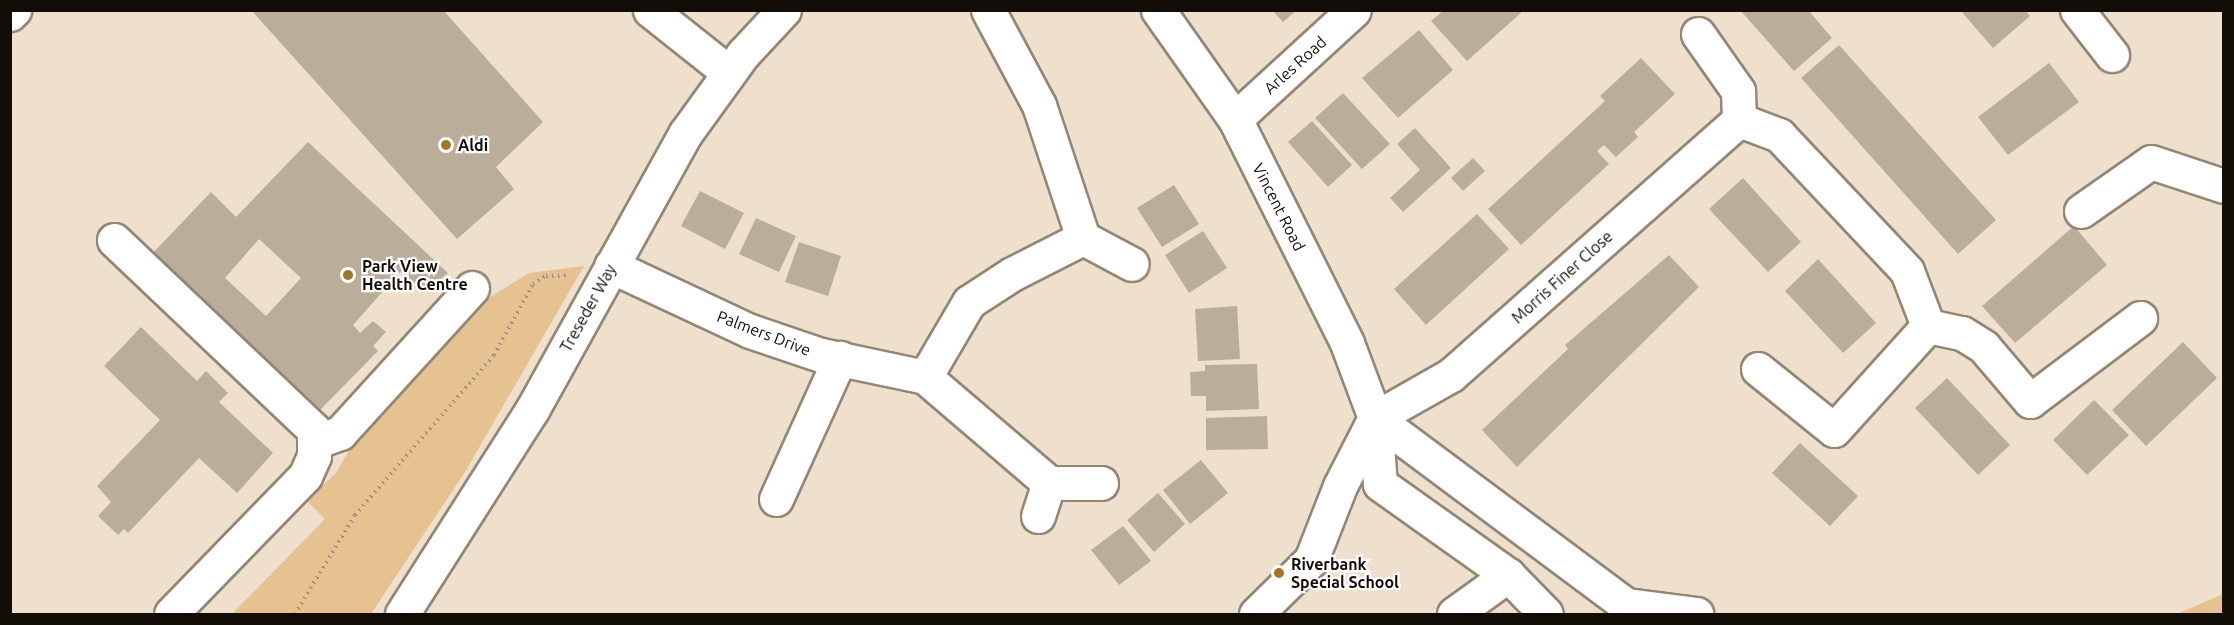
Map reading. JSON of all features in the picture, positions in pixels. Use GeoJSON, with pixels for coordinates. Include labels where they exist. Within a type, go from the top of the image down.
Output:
{"type":"FeatureCollection","features":[{"type":"Feature","properties":{"kind":"street"},"geometry":{"type":"LineString","coordinates":[[650,10],[728,72]]}},
{"type":"Feature","properties":{"kind":"street","name":"Treseder Way"},"geometry":{"type":"LineString","coordinates":[[402,615],[532,410],[659,177],[728,72],[784,10]]}},
{"type":"Feature","properties":{"kind":"street"},"geometry":{"type":"LineString","coordinates":[[988,10],[1039,105],[1083,238],[1132,264]]}},
{"type":"Feature","properties":{"kind":"street","name":"Vincent Road"},"geometry":{"type":"LineString","coordinates":[[1158,10],[1235,119],[1347,343],[1375,418],[1380,484],[1508,575]]}},
{"type":"Feature","properties":{"kind":"street","name":"Arles Road"},"geometry":{"type":"LineString","coordinates":[[1235,119],[1354,10]]}},
{"type":"Feature","properties":{"kind":"street"},"geometry":{"type":"LineString","coordinates":[[2077,10],[2112,55]]}},
{"type":"Feature","properties":{"kind":"street"},"geometry":{"type":"LineString","coordinates":[[1698,34],[1738,91],[1739,120],[1779,135],[1907,271],[1928,326]]}},
{"type":"Feature","properties":{"kind":"street","name":"Morris Finer Close"},"geometry":{"type":"LineString","coordinates":[[1375,418],[1451,375],[1739,120]]}},
{"type":"Feature","properties":{"kind":"street"},"geometry":{"type":"LineString","coordinates":[[2081,211],[2151,162],[2223,186]]}},
{"type":"Feature","properties":{"kind":"street"},"geometry":{"type":"LineString","coordinates":[[925,377],[969,302],[1012,273],[1083,238]]}},
{"type":"Feature","properties":{"kind":"street"},"geometry":{"type":"LineString","coordinates":[[114,240],[314,430],[315,442],[305,476],[171,615]]}},
{"type":"Feature","properties":{"kind":"street","name":"Palmers Drive"},"geometry":{"type":"LineString","coordinates":[[607,274],[750,331],[840,358],[925,377],[1049,483]]}},
{"type":"Feature","properties":{"kind":"street"},"geometry":{"type":"LineString","coordinates":[[315,442],[340,434],[472,288]]}},
{"type":"Feature","properties":{"kind":"street"},"geometry":{"type":"LineString","coordinates":[[1928,326],[1962,333],[1984,347],[2030,400],[2140,318]]}},
{"type":"Feature","properties":{"kind":"street"},"geometry":{"type":"LineString","coordinates":[[1758,369],[1834,430],[1928,326]]}},
{"type":"Feature","properties":{"kind":"street"},"geometry":{"type":"LineString","coordinates":[[776,499],[840,358]]}},
{"type":"Feature","properties":{"kind":"street"},"geometry":{"type":"LineString","coordinates":[[1256,615],[1311,560],[1340,486],[1375,418],[1626,605],[1696,615]]}},
{"type":"Feature","properties":{"kind":"street"},"geometry":{"type":"LineString","coordinates":[[1038,516],[1049,483],[1101,483]]}},
{"type":"Feature","properties":{"kind":"street"},"geometry":{"type":"LineString","coordinates":[[1454,615],[1508,575],[1546,615]]}},
{"type":"Feature","properties":{"kind":"path"},"geometry":{"type":"LineString","coordinates":[[295,615],[356,515],[494,355],[533,284],[562,274],[607,274]]}},
{"type":"Feature","properties":{"kind":"shaded area"},"geometry":{"type":"Polygon","coordinates":[[[584,266],[465,472],[371,614],[232,614],[325,519],[306,500],[336,473],[362,428],[487,299],[529,273],[584,266]]]}},
{"type":"Feature","properties":{"kind":"shaded area"},"geometry":{"type":"Polygon","coordinates":[[[2223,594],[2223,614],[2177,614],[2223,594]]]}},
{"type":"Feature","properties":{"kind":"building","name":"Aldi"},"geometry":{"type":"Polygon","coordinates":[[[251,10],[443,10],[543,122],[496,167],[514,189],[457,239],[251,10]]]}},
{"type":"Feature","properties":{"kind":"building"},"geometry":{"type":"Polygon","coordinates":[[[1272,10],[1297,10],[1283,22],[1272,10]]]}},
{"type":"Feature","properties":{"kind":"building"},"geometry":{"type":"Polygon","coordinates":[[[1444,10],[1521,10],[1522,12],[1467,61],[1431,21],[1444,10]]]}},
{"type":"Feature","properties":{"kind":"building"},"geometry":{"type":"Polygon","coordinates":[[[1740,10],[1808,10],[1832,38],[1794,71],[1740,10]]]}},
{"type":"Feature","properties":{"kind":"building"},"geometry":{"type":"Polygon","coordinates":[[[1960,10],[2025,10],[2030,16],[1993,48],[1960,10]]]}},
{"type":"Feature","properties":{"kind":"building"},"geometry":{"type":"Polygon","coordinates":[[[1419,30],[1453,70],[1398,118],[1362,78],[1419,30]]]}},
{"type":"Feature","properties":{"kind":"building"},"geometry":{"type":"Polygon","coordinates":[[[1839,45],[1996,220],[1958,254],[1801,78],[1839,45]]]}},
{"type":"Feature","properties":{"kind":"building"},"geometry":{"type":"Polygon","coordinates":[[[1641,58],[1675,94],[1634,132],[1638,137],[1616,157],[1604,145],[1597,151],[1609,164],[1521,245],[1488,209],[1605,101],[1600,96],[1641,58]]]}},
{"type":"Feature","properties":{"kind":"building"},"geometry":{"type":"Polygon","coordinates":[[[2049,63],[2079,102],[2008,155],[1978,117],[2049,63]]]}},
{"type":"Feature","properties":{"kind":"building"},"geometry":{"type":"Polygon","coordinates":[[[1343,93],[1390,144],[1362,169],[1315,118],[1343,93]]]}},
{"type":"Feature","properties":{"kind":"building"},"geometry":{"type":"Polygon","coordinates":[[[1312,121],[1352,165],[1328,187],[1288,142],[1312,121]]]}},
{"type":"Feature","properties":{"kind":"building"},"geometry":{"type":"Polygon","coordinates":[[[1415,128],[1451,168],[1403,212],[1390,198],[1420,170],[1397,144],[1415,128]]]}},
{"type":"Feature","properties":{"kind":"building","name":"Park View Health Centre"},"geometry":{"type":"Polygon","coordinates":[[[308,142],[448,273],[425,292],[401,271],[353,325],[360,333],[373,321],[386,332],[373,346],[378,351],[319,411],[152,254],[211,192],[236,217],[308,142]],[[259,239],[225,278],[266,316],[301,278],[259,239]]]}},
{"type":"Feature","properties":{"kind":"building"},"geometry":{"type":"Polygon","coordinates":[[[1473,158],[1485,171],[1463,191],[1451,178],[1473,158]]]}},
{"type":"Feature","properties":{"kind":"building"},"geometry":{"type":"Polygon","coordinates":[[[1743,178],[1801,242],[1768,272],[1709,209],[1743,178]]]}},
{"type":"Feature","properties":{"kind":"building"},"geometry":{"type":"Polygon","coordinates":[[[1174,185],[1199,224],[1162,247],[1137,208],[1174,185]]]}},
{"type":"Feature","properties":{"kind":"building"},"geometry":{"type":"Polygon","coordinates":[[[700,191],[744,213],[725,249],[681,226],[700,191]]]}},
{"type":"Feature","properties":{"kind":"building"},"geometry":{"type":"Polygon","coordinates":[[[1477,214],[1509,249],[1426,325],[1394,289],[1477,214]]]}},
{"type":"Feature","properties":{"kind":"building"},"geometry":{"type":"Polygon","coordinates":[[[756,218],[796,236],[779,272],[739,254],[756,218]]]}},
{"type":"Feature","properties":{"kind":"building"},"geometry":{"type":"Polygon","coordinates":[[[2074,226],[2107,265],[2015,343],[1982,306],[2074,226]]]}},
{"type":"Feature","properties":{"kind":"building"},"geometry":{"type":"Polygon","coordinates":[[[1203,231],[1227,268],[1189,293],[1165,255],[1203,231]]]}},
{"type":"Feature","properties":{"kind":"building"},"geometry":{"type":"Polygon","coordinates":[[[799,242],[841,256],[828,296],[785,282],[799,242]]]}},
{"type":"Feature","properties":{"kind":"building"},"geometry":{"type":"Polygon","coordinates":[[[1669,255],[1699,287],[1517,467],[1482,430],[1568,349],[1565,345],[1669,255]]]}},
{"type":"Feature","properties":{"kind":"building"},"geometry":{"type":"Polygon","coordinates":[[[1818,259],[1876,323],[1843,353],[1785,291],[1818,259]]]}},
{"type":"Feature","properties":{"kind":"building"},"geometry":{"type":"Polygon","coordinates":[[[1237,306],[1240,359],[1198,361],[1195,309],[1237,306]]]}},
{"type":"Feature","properties":{"kind":"building"},"geometry":{"type":"Polygon","coordinates":[[[141,327],[197,381],[206,371],[228,393],[219,402],[273,453],[237,493],[199,458],[128,533],[124,529],[118,535],[98,516],[111,502],[97,486],[160,420],[104,366],[141,327]]]}},
{"type":"Feature","properties":{"kind":"building"},"geometry":{"type":"Polygon","coordinates":[[[2183,342],[2217,378],[2146,446],[2112,410],[2183,342]]]}},
{"type":"Feature","properties":{"kind":"building"},"geometry":{"type":"Polygon","coordinates":[[[1257,364],[1259,409],[1206,411],[1206,396],[1191,396],[1190,372],[1205,371],[1205,365],[1257,364]]]}},
{"type":"Feature","properties":{"kind":"building"},"geometry":{"type":"Polygon","coordinates":[[[1947,378],[2010,445],[1978,475],[1915,408],[1947,378]]]}},
{"type":"Feature","properties":{"kind":"building"},"geometry":{"type":"Polygon","coordinates":[[[2094,400],[2129,435],[2087,475],[2053,440],[2094,400]]]}},
{"type":"Feature","properties":{"kind":"building"},"geometry":{"type":"Polygon","coordinates":[[[1267,416],[1268,449],[1206,450],[1206,418],[1267,416]]]}},
{"type":"Feature","properties":{"kind":"building"},"geometry":{"type":"Polygon","coordinates":[[[1800,443],[1858,496],[1830,526],[1772,473],[1800,443]]]}},
{"type":"Feature","properties":{"kind":"building"},"geometry":{"type":"Polygon","coordinates":[[[1201,460],[1228,493],[1190,524],[1163,490],[1201,460]]]}},
{"type":"Feature","properties":{"kind":"building"},"geometry":{"type":"Polygon","coordinates":[[[1158,493],[1185,524],[1154,552],[1127,520],[1158,493]]]}},
{"type":"Feature","properties":{"kind":"building"},"geometry":{"type":"Polygon","coordinates":[[[1123,526],[1151,561],[1119,585],[1091,550],[1123,526]]]}},
{"type":"Feature","properties":{"kind":"place","name":"Aldi"},"geometry":{"type":"Point","coordinates":[446,145]}},
{"type":"Feature","properties":{"kind":"place","name":"Park View Health Centre"},"geometry":{"type":"Point","coordinates":[348,275]}},
{"type":"Feature","properties":{"kind":"place","name":"Riverbank Special School"},"geometry":{"type":"Point","coordinates":[1279,573]}}]}
